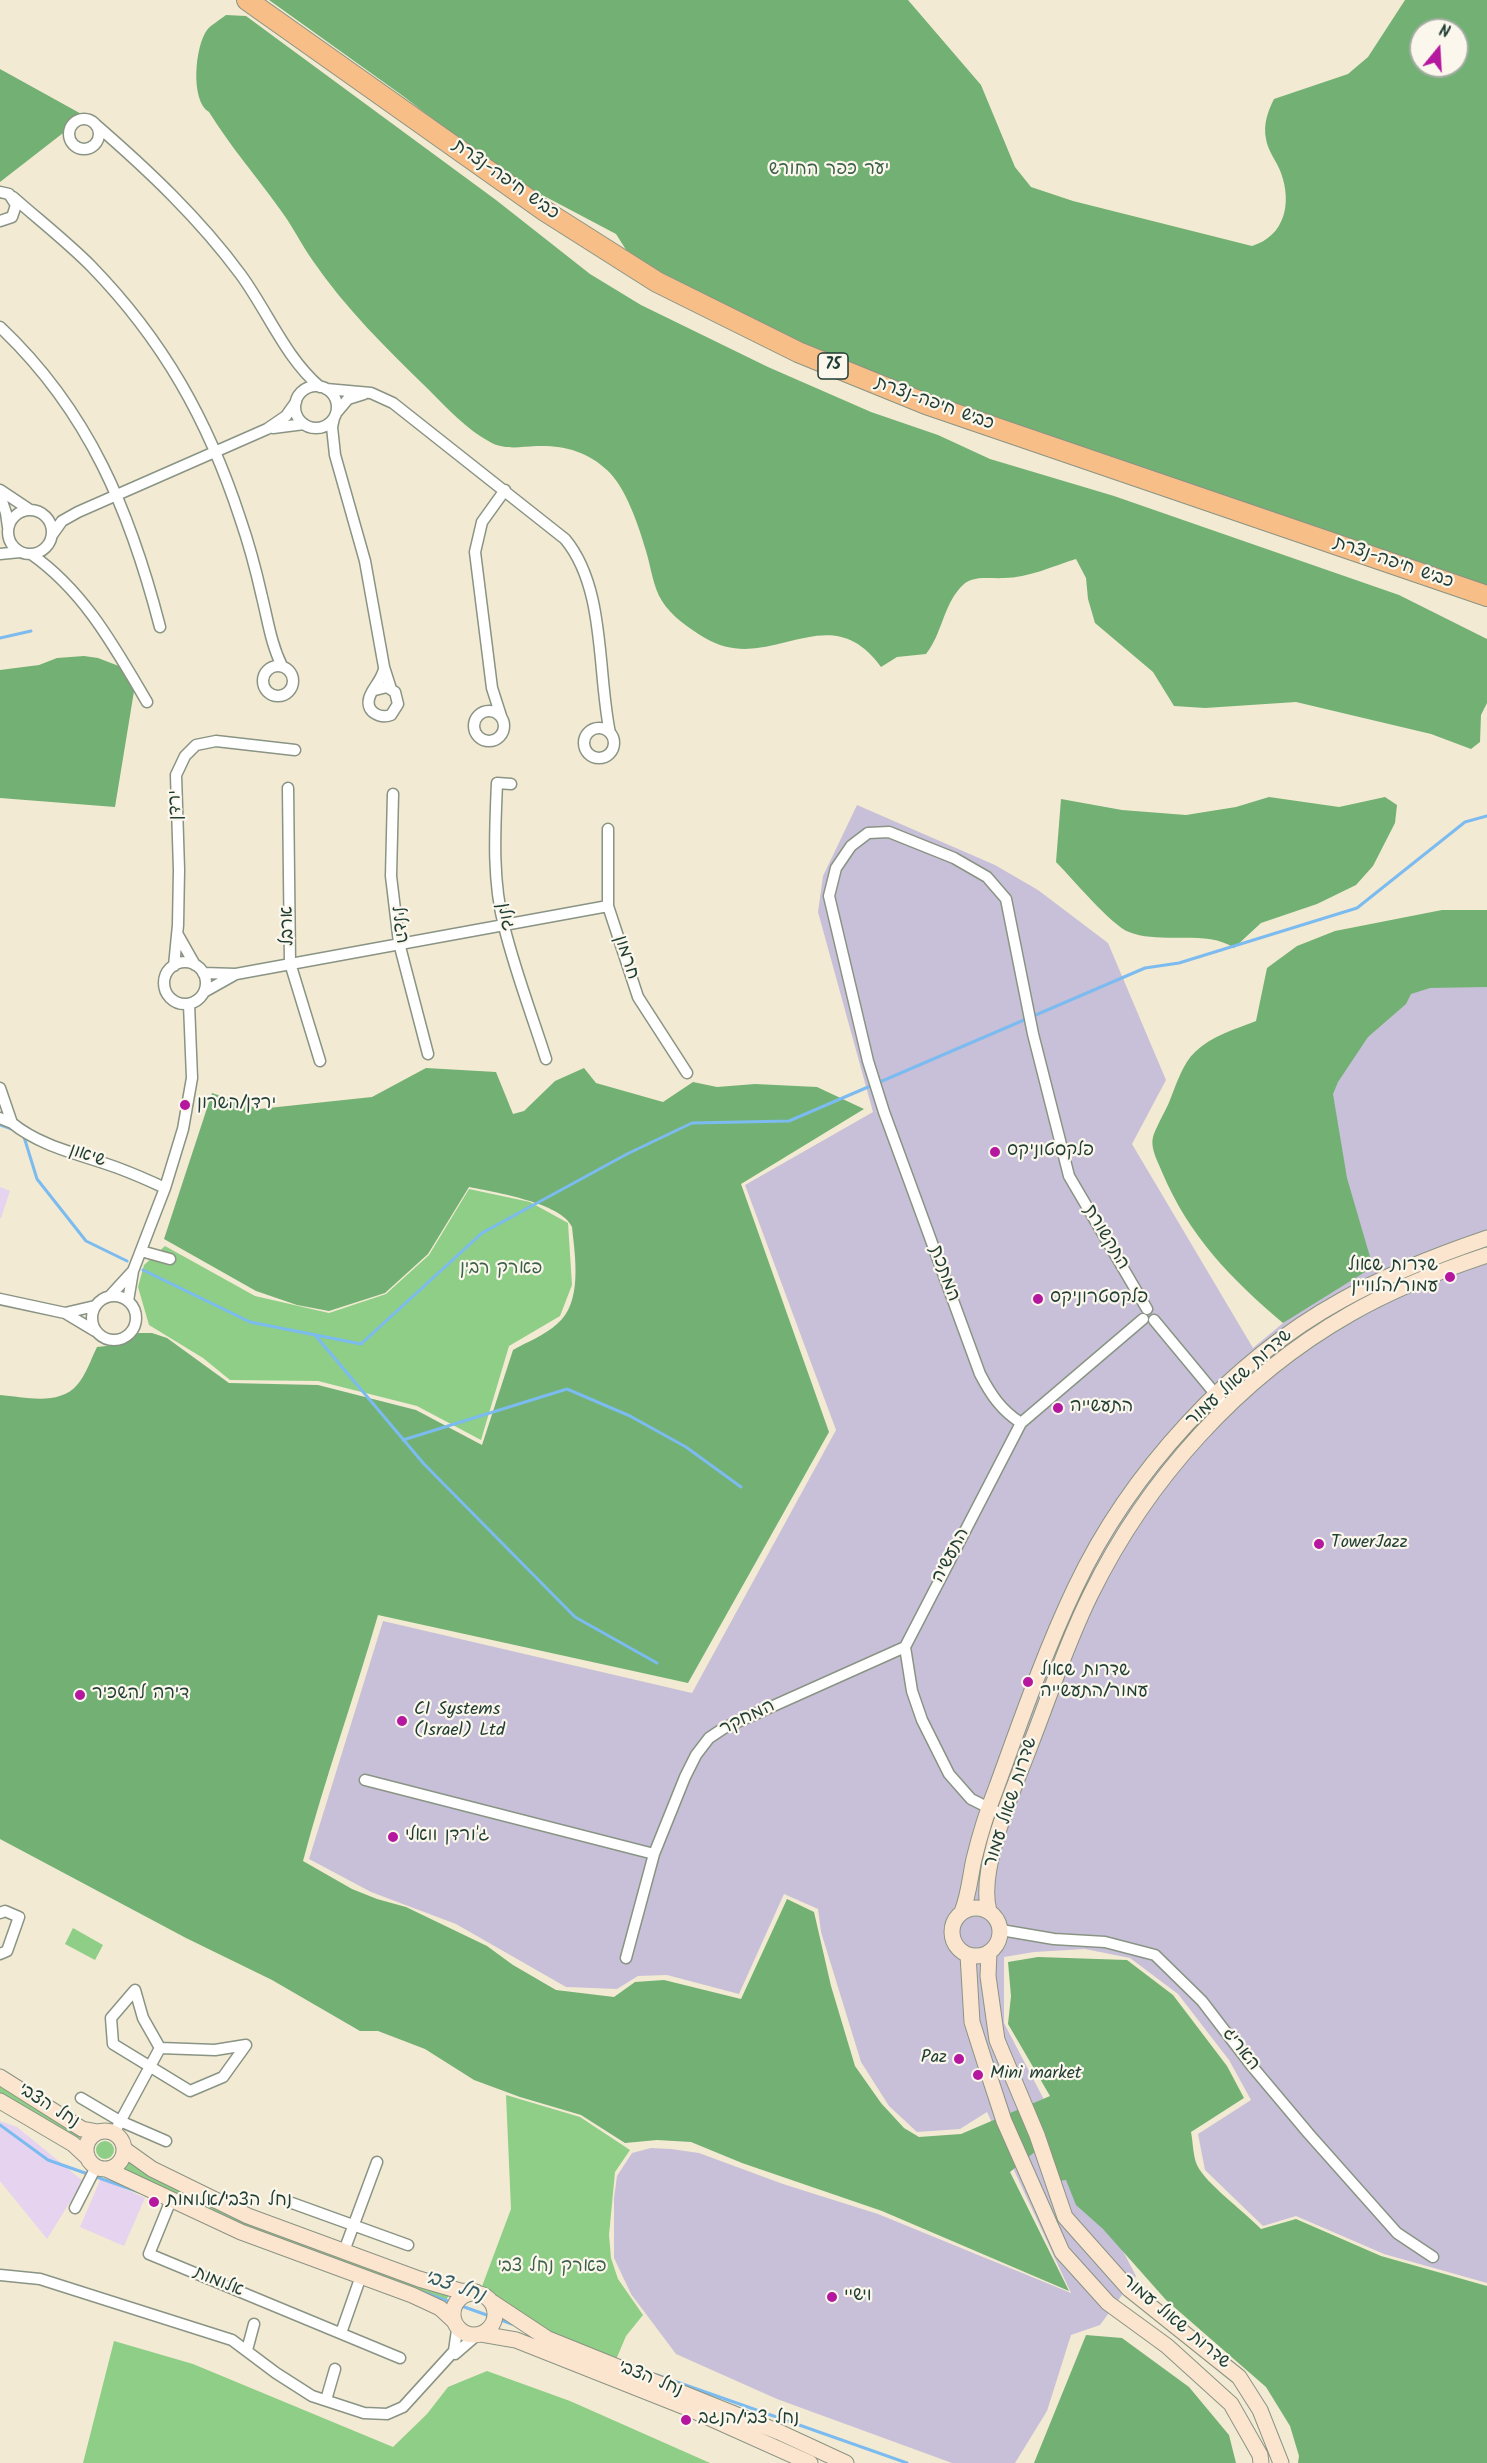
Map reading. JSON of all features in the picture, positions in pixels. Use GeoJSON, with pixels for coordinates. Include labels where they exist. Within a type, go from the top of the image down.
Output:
{"type":"FeatureCollection","features":[{"type":"Feature","properties":{"kind":"highway","name":"כביש חיפה-נצרת"},"geometry":{"type":"LineString","coordinates":[[247,0],[545,211],[657,282],[798,352],[926,404],[1487,596]]}},
{"type":"Feature","properties":{"kind":"street"},"geometry":{"type":"LineString","coordinates":[[123,149],[107,143],[79,148],[70,140],[69,132],[78,120],[87,120],[95,124],[123,149],[167,189],[207,231],[253,292],[302,371],[334,396],[335,415],[332,427],[336,458],[365,561],[384,667],[391,689],[397,696],[398,704],[394,712],[383,717],[372,711],[369,704],[370,696],[382,677],[384,667]]}},
{"type":"Feature","properties":{"kind":"street"},"geometry":{"type":"LineString","coordinates":[[94,144],[98,132],[95,124]]}},
{"type":"Feature","properties":{"kind":"street"},"geometry":{"type":"LineString","coordinates":[[0,192],[13,197],[90,265],[142,324],[189,394],[217,452],[248,542],[271,641],[282,666],[290,671],[293,683],[289,691],[282,695],[270,693],[263,679],[270,662],[271,641]]}},
{"type":"Feature","properties":{"kind":"street"},"geometry":{"type":"LineString","coordinates":[[12,217],[16,205],[13,197]]}},
{"type":"Feature","properties":{"kind":"street"},"geometry":{"type":"LineString","coordinates":[[0,221],[22,214],[30,215],[43,222]]}},
{"type":"Feature","properties":{"kind":"street"},"geometry":{"type":"LineString","coordinates":[[0,327],[27,355],[63,399],[93,444],[118,495],[142,560],[160,627]]}},
{"type":"Feature","properties":{"kind":"street"},"geometry":{"type":"LineString","coordinates":[[287,348],[300,384],[297,416],[322,436],[336,458]]}},
{"type":"Feature","properties":{"kind":"street"},"geometry":{"type":"LineString","coordinates":[[0,554],[40,552],[62,521],[267,429],[286,416],[297,399],[310,387],[376,395],[393,403],[566,538],[584,567],[593,599],[604,702],[610,733],[614,741],[613,750],[606,756],[595,757],[586,749],[584,741],[600,720],[604,702]]}},
{"type":"Feature","properties":{"kind":"street"},"geometry":{"type":"LineString","coordinates":[[267,429],[326,426],[348,399],[376,395]]}},
{"type":"Feature","properties":{"kind":"street"},"geometry":{"type":"LineString","coordinates":[[0,490],[20,505],[44,516],[49,521],[52,561],[59,575],[107,637],[147,702]]}},
{"type":"Feature","properties":{"kind":"street"},"geometry":{"type":"LineString","coordinates":[[492,688],[483,712],[476,720],[475,728],[478,735],[489,741],[497,739],[503,732],[504,724],[492,688],[475,552],[482,522],[504,490]]}},
{"type":"Feature","properties":{"kind":"street"},"geometry":{"type":"LineString","coordinates":[[0,495],[6,513],[10,542],[59,575]]}},
{"type":"Feature","properties":{"kind":"street"},"geometry":{"type":"LineString","coordinates":[[0,544],[16,515],[31,510]]}},
{"type":"Feature","properties":{"kind":"street"},"geometry":{"type":"LineString","coordinates":[[44,516],[78,512]]}},
{"type":"Feature","properties":{"kind":"street"},"geometry":{"type":"LineString","coordinates":[[266,672],[273,667],[282,666]]}},
{"type":"Feature","properties":{"kind":"street"},"geometry":{"type":"LineString","coordinates":[[375,690],[383,687],[391,689]]}},
{"type":"Feature","properties":{"kind":"street"},"geometry":{"type":"LineString","coordinates":[[483,712],[493,711],[501,716]]}},
{"type":"Feature","properties":{"kind":"street"},"geometry":{"type":"LineString","coordinates":[[594,729],[603,729],[610,733]]}},
{"type":"Feature","properties":{"kind":"street","name":"ירדן"},"geometry":{"type":"LineString","coordinates":[[174,966],[178,935],[179,870],[176,775],[185,756],[196,744],[216,741],[295,750]]}},
{"type":"Feature","properties":{"kind":"street","name":"גולן"},"geometry":{"type":"LineString","coordinates":[[511,784],[497,783],[495,842],[504,925],[546,1059]]}},
{"type":"Feature","properties":{"kind":"street","name":"ארבל"},"geometry":{"type":"LineString","coordinates":[[288,788],[290,963],[320,1060]]}},
{"type":"Feature","properties":{"kind":"street","name":"הגליל"},"geometry":{"type":"LineString","coordinates":[[393,794],[392,876],[399,944],[428,1054]]}},
{"type":"Feature","properties":{"kind":"street","name":"חרמון"},"geometry":{"type":"LineString","coordinates":[[608,829],[608,906],[638,997],[687,1073]]}},
{"type":"Feature","properties":{"kind":"street","name":"המתכת"},"geometry":{"type":"LineString","coordinates":[[1021,1423],[993,1399],[980,1374],[884,1112],[868,1061],[829,896],[836,868],[850,846],[868,833],[889,832],[954,858],[987,877],[1006,898],[1033,1034],[1069,1176],[1081,1198]]}},
{"type":"Feature","properties":{"kind":"street"},"geometry":{"type":"LineString","coordinates":[[236,974],[199,969],[183,962],[174,966],[165,978],[164,988],[175,1001],[189,1004],[196,1001],[204,992],[236,974],[608,906]]}},
{"type":"Feature","properties":{"kind":"street"},"geometry":{"type":"LineString","coordinates":[[178,935],[207,983],[204,992]]}},
{"type":"Feature","properties":{"kind":"street"},"geometry":{"type":"LineString","coordinates":[[128,1301],[133,1271],[165,1188],[183,1129],[192,1078],[189,1004]]}},
{"type":"Feature","properties":{"kind":"street"},"geometry":{"type":"LineString","coordinates":[[0,1088],[12,1123]]}},
{"type":"Feature","properties":{"kind":"street","name":"שיאון"},"geometry":{"type":"LineString","coordinates":[[0,1119],[12,1123],[22,1132],[165,1188]]}},
{"type":"Feature","properties":{"kind":"street","name":"התקשורת"},"geometry":{"type":"LineString","coordinates":[[1081,1198],[1148,1316],[1227,1408]]}},
{"type":"Feature","properties":{"kind":"street","name":"שדרות שאול עמור"},"geometry":{"type":"LineString","coordinates":[[962,1912],[989,1809],[1057,1630],[1075,1587],[1094,1552],[1140,1482],[1189,1423],[1216,1396],[1263,1354],[1303,1324],[1340,1300],[1427,1258],[1487,1238]]}},
{"type":"Feature","properties":{"kind":"street"},"geometry":{"type":"LineString","coordinates":[[141,1251],[170,1259]]}},
{"type":"Feature","properties":{"kind":"street","name":"שדרות שאול עמור"},"geometry":{"type":"LineString","coordinates":[[989,1911],[986,1900],[990,1864],[1005,1816],[1090,1594],[1127,1530],[1153,1492],[1201,1434],[1227,1408],[1273,1367],[1312,1338],[1348,1315],[1433,1274],[1487,1255]]}},
{"type":"Feature","properties":{"kind":"street"},"geometry":{"type":"LineString","coordinates":[[65,1313],[95,1306],[110,1296],[133,1271]]}},
{"type":"Feature","properties":{"kind":"street"},"geometry":{"type":"LineString","coordinates":[[0,1299],[65,1313],[108,1339],[122,1338],[133,1329],[136,1315],[128,1301],[110,1296]]}},
{"type":"Feature","properties":{"kind":"street"},"geometry":{"type":"LineString","coordinates":[[95,1306],[92,1318],[96,1332]]}},
{"type":"Feature","properties":{"kind":"street","name":"התעשיה"},"geometry":{"type":"LineString","coordinates":[[905,1647],[1021,1423],[1148,1316]]}},
{"type":"Feature","properties":{"kind":"street"},"geometry":{"type":"LineString","coordinates":[[905,1647],[912,1691],[922,1720],[949,1774],[971,1799],[1005,1816]]}},
{"type":"Feature","properties":{"kind":"street","name":"המחקר"},"geometry":{"type":"LineString","coordinates":[[626,1958],[654,1854],[696,1755],[710,1738],[724,1728],[905,1647]]}},
{"type":"Feature","properties":{"kind":"street"},"geometry":{"type":"LineString","coordinates":[[365,1780],[654,1854]]}},
{"type":"Feature","properties":{"kind":"street"},"geometry":{"type":"LineString","coordinates":[[974,1907],[989,1911],[995,1916],[1000,1930],[996,1946],[989,1952],[975,1956],[968,1955],[955,1945],[952,1937],[954,1921],[962,1912],[974,1907]]}},
{"type":"Feature","properties":{"kind":"street"},"geometry":{"type":"LineString","coordinates":[[0,1913],[5,1911],[19,1917],[7,1950],[0,1954]]}},
{"type":"Feature","properties":{"kind":"street","name":"האריג"},"geometry":{"type":"LineString","coordinates":[[1000,1930],[1054,1939],[1105,1942],[1155,1955],[1203,2001],[1251,2065],[1397,2233],[1432,2257]]}},
{"type":"Feature","properties":{"kind":"street","name":"שדרות שאול עמור"},"geometry":{"type":"LineString","coordinates":[[989,1952],[988,1976],[997,2040],[1037,2134],[1065,2217],[1129,2289],[1239,2377],[1260,2410],[1281,2463]]}},
{"type":"Feature","properties":{"kind":"street","name":"שדרות שאול עמור"},"geometry":{"type":"LineString","coordinates":[[968,1955],[972,2022],[1004,2121],[1062,2252],[1108,2303],[1167,2346],[1231,2404],[1260,2455],[1261,2463]]}},
{"type":"Feature","properties":{"kind":"street"},"geometry":{"type":"LineString","coordinates":[[135,1990],[143,2018],[160,2048],[215,2050],[246,2045],[223,2077],[190,2091],[113,2044],[111,2019],[135,1990]]}},
{"type":"Feature","properties":{"kind":"street"},"geometry":{"type":"LineString","coordinates":[[111,2129],[160,2048]]}},
{"type":"Feature","properties":{"kind":"street","name":"נחל הצבי"},"geometry":{"type":"LineString","coordinates":[[0,2077],[82,2129],[111,2129]]}},
{"type":"Feature","properties":{"kind":"street"},"geometry":{"type":"LineString","coordinates":[[81,2098],[111,2129],[124,2149],[139,2162],[219,2203],[441,2286],[487,2296],[495,2309],[494,2323],[447,2359]]}},
{"type":"Feature","properties":{"kind":"street","name":"נחל הצבי"},"geometry":{"type":"LineString","coordinates":[[0,2101],[73,2144],[96,2164],[241,2232],[431,2303],[455,2322]]}},
{"type":"Feature","properties":{"kind":"street"},"geometry":{"type":"LineString","coordinates":[[75,2208],[96,2164],[87,2144],[90,2138],[111,2129],[166,2141]]}},
{"type":"Feature","properties":{"kind":"street"},"geometry":{"type":"LineString","coordinates":[[96,2164],[120,2162],[124,2149]]}},
{"type":"Feature","properties":{"kind":"street"},"geometry":{"type":"LineString","coordinates":[[344,2251],[376,2162]]}},
{"type":"Feature","properties":{"kind":"street","name":"אלומות"},"geometry":{"type":"LineString","coordinates":[[171,2199],[149,2254],[400,2358]]}},
{"type":"Feature","properties":{"kind":"street"},"geometry":{"type":"LineString","coordinates":[[292,2203],[408,2245]]}},
{"type":"Feature","properties":{"kind":"street"},"geometry":{"type":"LineString","coordinates":[[0,2275],[40,2279],[232,2340],[276,2373],[312,2396],[364,2413],[387,2414],[403,2407],[454,2350],[457,2340],[453,2310],[456,2301],[469,2293],[476,2292]]}},
{"type":"Feature","properties":{"kind":"street"},"geometry":{"type":"LineString","coordinates":[[341,2333],[361,2276]]}},
{"type":"Feature","properties":{"kind":"street","name":"נחל הצבי"},"geometry":{"type":"LineString","coordinates":[[492,2302],[548,2339],[779,2432],[846,2463]]}},
{"type":"Feature","properties":{"kind":"street"},"geometry":{"type":"LineString","coordinates":[[455,2322],[466,2334],[479,2335]]}},
{"type":"Feature","properties":{"kind":"street"},"geometry":{"type":"LineString","coordinates":[[247,2350],[255,2325]]}},
{"type":"Feature","properties":{"kind":"street","name":"נחל הצבי"},"geometry":{"type":"LineString","coordinates":[[479,2335],[516,2340],[685,2407],[810,2463]]}},
{"type":"Feature","properties":{"kind":"street"},"geometry":{"type":"LineString","coordinates":[[326,2400],[334,2370]]}},
{"type":"Feature","properties":{"kind":"shaded area"},"geometry":{"type":"Polygon","coordinates":[[[857,805],[995,865],[1038,890],[1108,943],[1166,1080],[1132,1144],[1253,1348],[1354,1264],[1318,1087],[1381,1005],[1487,964],[1487,2283],[1384,2254],[1296,2216],[1263,2226],[1205,2170],[1198,2134],[1251,2100],[1229,2060],[1178,1994],[1130,1958],[1085,1949],[1034,1952],[1004,1957],[1004,2023],[1136,2276],[1100,2325],[1071,2335],[1047,2411],[1015,2463],[952,2463],[777,2399],[676,2354],[631,2294],[614,2258],[614,2198],[617,2176],[632,2153],[651,2148],[671,2149],[699,2153],[783,2184],[878,2214],[1071,2293],[987,2112],[960,2129],[917,2132],[889,2106],[861,2062],[821,1932],[818,1909],[784,1894],[739,1994],[667,1975],[638,1976],[617,1989],[566,1987],[456,1924],[371,1892],[309,1859],[383,1621],[692,1693],[836,1430],[745,1185],[873,1112],[818,912],[823,876],[857,805]]]}},
{"type":"Feature","properties":{"kind":"shaded area"},"geometry":{"type":"Polygon","coordinates":[[[0,1187],[10,1191],[1,1218],[0,1218],[0,1187]]]}},
{"type":"Feature","properties":{"kind":"shaded area"},"geometry":{"type":"Polygon","coordinates":[[[0,2121],[17,2127],[83,2181],[47,2239],[0,2181],[0,2121]]]}},
{"type":"Feature","properties":{"kind":"shaded area"},"geometry":{"type":"Polygon","coordinates":[[[101,2178],[145,2198],[124,2246],[80,2227],[101,2178]]]}},
{"type":"Feature","properties":{"kind":"green space","name":"יער כפר החורש"},"geometry":{"type":"Polygon","coordinates":[[[269,0],[908,0],[981,85],[1015,167],[1031,187],[1073,201],[1252,246],[1272,235],[1279,226],[1285,207],[1284,184],[1267,144],[1265,133],[1267,118],[1274,99],[1348,74],[1368,57],[1405,0],[1487,0],[1487,586],[955,404],[830,357],[708,301],[630,256],[616,234],[510,178],[403,96],[269,0]]]}},
{"type":"Feature","properties":{"kind":"green space"},"geometry":{"type":"Polygon","coordinates":[[[226,15],[246,16],[496,200],[590,274],[641,305],[768,367],[871,412],[938,435],[990,459],[1114,496],[1399,595],[1487,639],[1487,703],[1481,715],[1480,742],[1471,749],[1431,734],[1296,702],[1205,708],[1174,706],[1153,672],[1095,623],[1088,599],[1086,578],[1076,559],[1022,576],[980,578],[969,581],[954,595],[936,638],[926,654],[897,657],[881,667],[861,646],[840,637],[819,636],[752,649],[729,647],[705,638],[676,617],[662,601],[654,583],[631,508],[620,486],[607,470],[591,458],[574,450],[546,446],[506,447],[495,445],[481,437],[457,418],[382,343],[325,278],[284,214],[234,149],[199,97],[196,73],[203,38],[209,28],[226,15]]]}},
{"type":"Feature","properties":{"kind":"green space"},"geometry":{"type":"Polygon","coordinates":[[[0,69],[85,116],[0,182],[0,69]]]}},
{"type":"Feature","properties":{"kind":"green space"},"geometry":{"type":"Polygon","coordinates":[[[84,656],[98,658],[137,673],[115,807],[0,798],[0,670],[39,665],[57,658],[84,656]]]}},
{"type":"Feature","properties":{"kind":"green space"},"geometry":{"type":"Polygon","coordinates":[[[1269,797],[1339,807],[1385,797],[1397,805],[1395,823],[1373,866],[1356,885],[1317,904],[1261,923],[1234,948],[1211,939],[1142,936],[1129,932],[1102,911],[1056,862],[1061,799],[1122,810],[1186,815],[1236,807],[1269,797]]]}},
{"type":"Feature","properties":{"kind":"green space"},"geometry":{"type":"Polygon","coordinates":[[[1442,910],[1487,910],[1487,987],[1430,988],[1411,994],[1406,1004],[1368,1037],[1338,1082],[1333,1094],[1347,1178],[1373,1267],[1283,1323],[1229,1273],[1198,1236],[1173,1195],[1158,1164],[1152,1141],[1154,1134],[1180,1074],[1191,1057],[1201,1046],[1216,1037],[1256,1021],[1267,968],[1297,946],[1335,931],[1442,910]]]}},
{"type":"Feature","properties":{"kind":"green space"},"geometry":{"type":"Polygon","coordinates":[[[426,1068],[496,1072],[513,1114],[524,1111],[555,1081],[584,1068],[596,1083],[663,1102],[693,1082],[717,1087],[755,1084],[817,1087],[864,1109],[741,1184],[829,1432],[688,1683],[378,1615],[303,1861],[352,1889],[406,1907],[487,1946],[513,1965],[556,1990],[614,1997],[635,1982],[664,1980],[741,1999],[787,1899],[814,1912],[831,1986],[855,2066],[881,2103],[904,2128],[919,2137],[961,2134],[1050,2096],[1008,2024],[1011,1996],[1008,1962],[1038,1957],[1127,1960],[1173,1995],[1227,2066],[1244,2098],[1191,2132],[1197,2165],[1226,2198],[1261,2229],[1296,2219],[1381,2256],[1487,2286],[1487,2463],[1298,2463],[1299,2456],[1290,2426],[1266,2387],[1166,2300],[1103,2229],[1076,2205],[1066,2180],[1058,2181],[1037,2150],[1010,2172],[1069,2291],[882,2211],[742,2163],[691,2142],[657,2140],[625,2143],[581,2115],[520,2097],[474,2080],[425,2049],[378,2031],[360,2031],[272,1980],[186,1938],[0,1839],[0,1395],[41,1399],[61,1396],[70,1392],[80,1381],[97,1347],[125,1344],[138,1333],[152,1333],[167,1338],[229,1383],[318,1385],[416,1410],[482,1445],[513,1350],[547,1332],[565,1315],[571,1304],[575,1278],[572,1227],[566,1219],[542,1205],[469,1187],[428,1254],[385,1293],[329,1311],[297,1305],[256,1291],[164,1239],[212,1093],[259,1109],[372,1097],[426,1068]]]}},
{"type":"Feature","properties":{"kind":"green space","name":"פארק רבין"},"geometry":{"type":"Polygon","coordinates":[[[469,1189],[530,1202],[568,1223],[572,1285],[560,1316],[509,1346],[481,1440],[417,1406],[318,1381],[230,1380],[203,1358],[149,1325],[138,1287],[144,1265],[165,1246],[255,1296],[329,1313],[386,1294],[429,1255],[469,1189]]]}},
{"type":"Feature","properties":{"kind":"green space"},"geometry":{"type":"Polygon","coordinates":[[[73,1928],[103,1945],[95,1960],[65,1944],[73,1928]]]}},
{"type":"Feature","properties":{"kind":"green space"},"geometry":{"type":"Polygon","coordinates":[[[0,2079],[83,2132],[76,2144],[0,2099],[0,2079]]]}},
{"type":"Feature","properties":{"kind":"green space","name":"פארק נחל צבי"},"geometry":{"type":"Polygon","coordinates":[[[506,2095],[580,2117],[630,2150],[615,2172],[609,2235],[611,2258],[618,2279],[643,2315],[626,2336],[615,2362],[560,2341],[481,2289],[511,2209],[506,2095]]]}},
{"type":"Feature","properties":{"kind":"green space"},"geometry":{"type":"Polygon","coordinates":[[[105,2141],[111,2144],[114,2150],[111,2156],[105,2159],[99,2156],[96,2150],[99,2144],[105,2141]]]}},
{"type":"Feature","properties":{"kind":"green space"},"geometry":{"type":"Polygon","coordinates":[[[130,2159],[136,2164],[451,2292],[442,2307],[251,2234],[122,2171],[130,2159]]]}},
{"type":"Feature","properties":{"kind":"green space"},"geometry":{"type":"Polygon","coordinates":[[[1086,2335],[1122,2338],[1189,2387],[1229,2435],[1236,2463],[1034,2463],[1086,2335]]]}},
{"type":"Feature","properties":{"kind":"green space"},"geometry":{"type":"Polygon","coordinates":[[[114,2341],[193,2364],[393,2447],[427,2414],[448,2387],[487,2371],[570,2401],[710,2463],[83,2463],[114,2341]]]}},
{"type":"Feature","properties":{"kind":"waterway"},"geometry":{"type":"LineString","coordinates":[[0,638],[31,631]]}},
{"type":"Feature","properties":{"kind":"waterway"},"geometry":{"type":"LineString","coordinates":[[143,1270],[250,1322],[361,1344],[482,1233],[627,1154],[692,1123],[789,1121],[1145,968],[1179,963],[1357,908],[1465,822],[1487,816]]}},
{"type":"Feature","properties":{"kind":"waterway"},"geometry":{"type":"LineString","coordinates":[[0,1125],[12,1129]]}},
{"type":"Feature","properties":{"kind":"waterway"},"geometry":{"type":"LineString","coordinates":[[24,1137],[37,1179],[86,1241],[127,1261]]}},
{"type":"Feature","properties":{"kind":"waterway"},"geometry":{"type":"LineString","coordinates":[[315,1335],[424,1464],[575,1617],[657,1663]]}},
{"type":"Feature","properties":{"kind":"waterway"},"geometry":{"type":"LineString","coordinates":[[403,1440],[567,1389],[630,1416],[686,1447],[741,1487]]}},
{"type":"Feature","properties":{"kind":"waterway","name":"נחל צבי"},"geometry":{"type":"LineString","coordinates":[[0,2125],[48,2160],[139,2192]]}},
{"type":"Feature","properties":{"kind":"waterway","name":"נחל צבי"},"geometry":{"type":"LineString","coordinates":[[425,2293],[512,2324]]}},
{"type":"Feature","properties":{"kind":"waterway","name":"נחל צבי"},"geometry":{"type":"LineString","coordinates":[[657,2375],[907,2463]]}},
{"type":"Feature","properties":{"kind":"place","name":"ירדן/השרון"},"geometry":{"type":"Point","coordinates":[185,1105]}},
{"type":"Feature","properties":{"kind":"place","name":"פלקסטוניקס"},"geometry":{"type":"Point","coordinates":[995,1152]}},
{"type":"Feature","properties":{"kind":"place","name":"שדרות שאול עמור/הלוויין"},"geometry":{"type":"Point","coordinates":[1450,1277]}},
{"type":"Feature","properties":{"kind":"place","name":"פלקסטרוניקס"},"geometry":{"type":"Point","coordinates":[1038,1299]}},
{"type":"Feature","properties":{"kind":"place","name":"התעשייה"},"geometry":{"type":"Point","coordinates":[1058,1408]}},
{"type":"Feature","properties":{"kind":"place","name":"TowerJazz"},"geometry":{"type":"Point","coordinates":[1319,1544]}},
{"type":"Feature","properties":{"kind":"place","name":"שדרות שאול עמור/התעשייה"},"geometry":{"type":"Point","coordinates":[1028,1682]}},
{"type":"Feature","properties":{"kind":"place","name":"דירה להשכיר"},"geometry":{"type":"Point","coordinates":[80,1695]}},
{"type":"Feature","properties":{"kind":"place","name":"CI Systems (Israel) Ltd"},"geometry":{"type":"Point","coordinates":[402,1721]}},
{"type":"Feature","properties":{"kind":"place","name":"ג'ורדן וואלי"},"geometry":{"type":"Point","coordinates":[393,1837]}},
{"type":"Feature","properties":{"kind":"place","name":"Paz"},"geometry":{"type":"Point","coordinates":[959,2059]}},
{"type":"Feature","properties":{"kind":"place","name":"Mini market"},"geometry":{"type":"Point","coordinates":[978,2075]}},
{"type":"Feature","properties":{"kind":"place","name":"נחל הצבי/אלומות"},"geometry":{"type":"Point","coordinates":[154,2202]}},
{"type":"Feature","properties":{"kind":"place","name":"וישיי"},"geometry":{"type":"Point","coordinates":[832,2297]}},
{"type":"Feature","properties":{"kind":"place","name":"נחל צבי/הנגב"},"geometry":{"type":"Point","coordinates":[686,2420]}}]}
